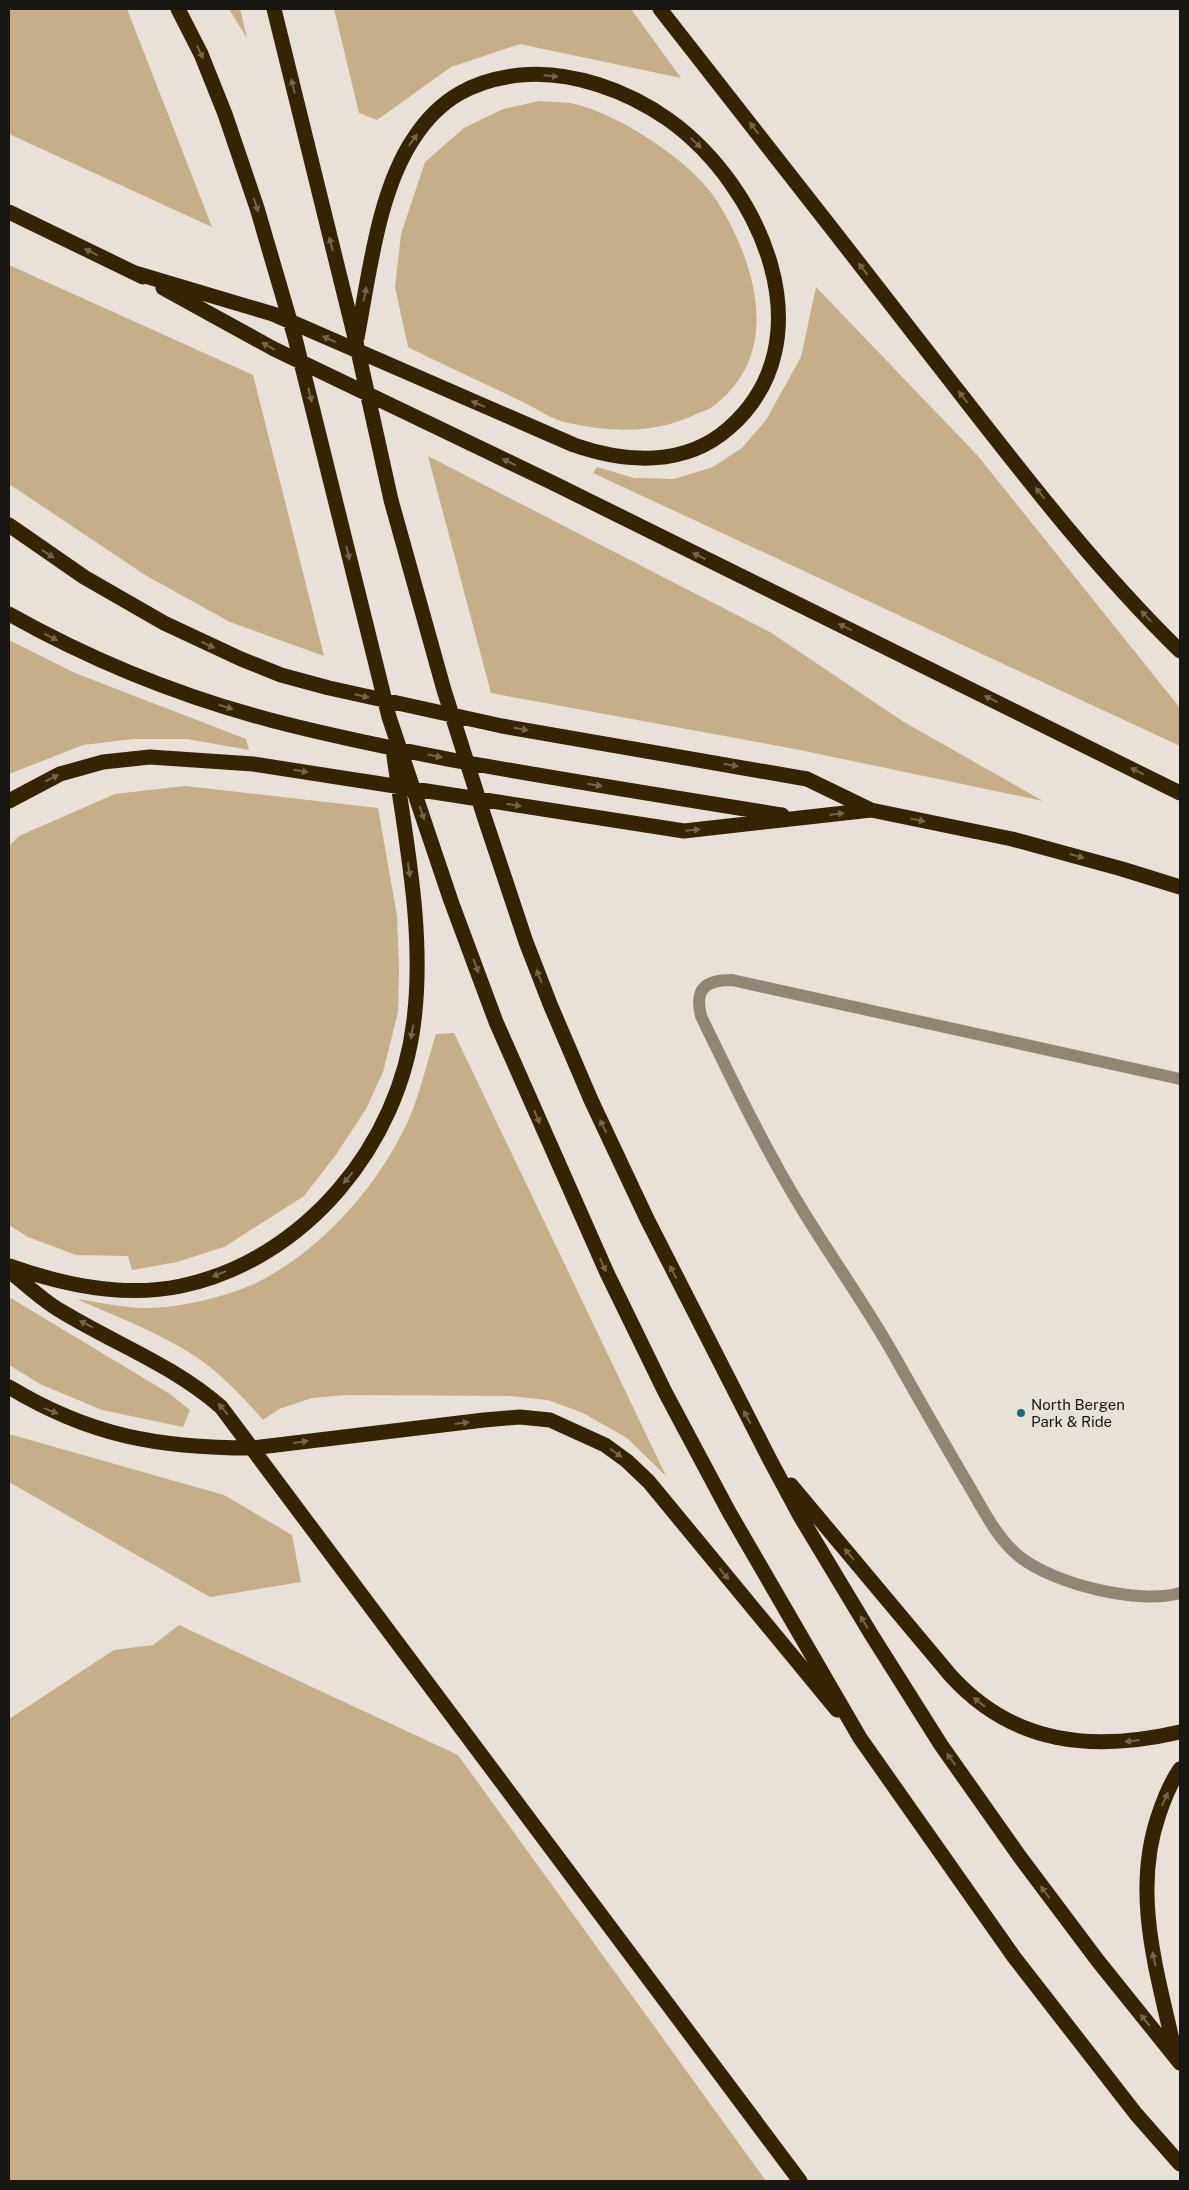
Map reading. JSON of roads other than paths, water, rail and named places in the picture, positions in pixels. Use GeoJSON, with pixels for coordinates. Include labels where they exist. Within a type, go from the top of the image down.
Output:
{"type":"FeatureCollection","features":[{"type":"Feature","properties":{"kind":"highway"},"geometry":{"type":"LineString","coordinates":[[178,9],[201,54],[225,114],[258,208],[295,338],[389,717],[451,901],[496,1022],[607,1273],[665,1392],[729,1512],[832,1686],[860,1738]]}},
{"type":"Feature","properties":{"kind":"highway"},"geometry":{"type":"LineString","coordinates":[[274,9],[356,342],[391,500],[428,636],[484,816],[526,942],[550,1004],[619,1159],[676,1276],[770,1460],[830,1566],[941,1745],[1060,1911],[1178,2060]]}},
{"type":"Feature","properties":{"kind":"highway"},"geometry":{"type":"LineString","coordinates":[[660,9],[993,435],[1116,583],[1180,651]]}},
{"type":"Feature","properties":{"kind":"highway"},"geometry":{"type":"LineString","coordinates":[[135,273],[273,314],[538,430],[574,445],[615,457],[662,458],[683,454],[724,432],[741,418],[755,401],[767,378],[773,359],[778,338],[777,291],[771,265],[747,208],[714,161],[691,138],[670,121],[628,97],[601,86],[576,79],[529,74],[486,80],[466,88],[448,101],[416,135],[405,152],[393,178],[378,232],[356,342]]}},
{"type":"Feature","properties":{"kind":"highway"},"geometry":{"type":"LineString","coordinates":[[9,212],[135,273],[274,349],[553,483],[1180,793]]}},
{"type":"Feature","properties":{"kind":"highway"},"geometry":{"type":"LineString","coordinates":[[9,525],[84,577],[164,623],[282,675],[329,688],[493,724],[807,779],[871,810],[1012,839],[1180,887]]}},
{"type":"Feature","properties":{"kind":"highway"},"geometry":{"type":"LineString","coordinates":[[9,614],[91,657],[180,691],[273,721],[377,745],[493,767],[803,818]]}},
{"type":"Feature","properties":{"kind":"highway"},"geometry":{"type":"LineString","coordinates":[[9,1266],[43,1278],[111,1290],[148,1290],[189,1284],[217,1276],[248,1262],[282,1242],[340,1189],[362,1162],[396,1098],[406,1064],[414,1022],[418,979],[415,918],[389,717]]}},
{"type":"Feature","properties":{"kind":"highway"},"geometry":{"type":"LineString","coordinates":[[9,801],[60,774],[103,762],[150,757],[253,764],[684,831],[871,810]]}},
{"type":"Feature","properties":{"kind":"highway"},"geometry":{"type":"LineString","coordinates":[[9,1271],[60,1310],[145,1355],[199,1387],[222,1407],[800,2181]]}},
{"type":"Feature","properties":{"kind":"highway"},"geometry":{"type":"LineString","coordinates":[[9,1387],[42,1407],[90,1426],[136,1440],[172,1445],[252,1448],[520,1417],[550,1420],[605,1445],[649,1482],[860,1738],[1014,1957],[1136,2114],[1180,2164]]}},
{"type":"Feature","properties":{"kind":"highway"},"geometry":{"type":"LineString","coordinates":[[770,1460],[951,1676],[980,1704],[1001,1718],[1027,1729],[1055,1737],[1086,1742],[1118,1742],[1153,1738],[1180,1732]]}},
{"type":"Feature","properties":{"kind":"highway"},"geometry":{"type":"LineString","coordinates":[[1178,2060],[1148,1933],[1146,1870],[1152,1834],[1162,1805],[1180,1769]]}},
{"type":"Feature","properties":{"kind":"lane"},"geometry":{"type":"LineString","coordinates":[[1180,1080],[732,980],[712,981],[705,986],[699,997],[698,1006],[701,1016],[740,1097],[802,1210],[883,1335],[994,1529],[1020,1557],[1069,1582],[1118,1594],[1169,1596],[1180,1593]]}},
{"type":"Feature","properties":{"kind":"place","name":"North Bergen Park & Ride"},"geometry":{"type":"Point","coordinates":[1021,1413]}}]}
